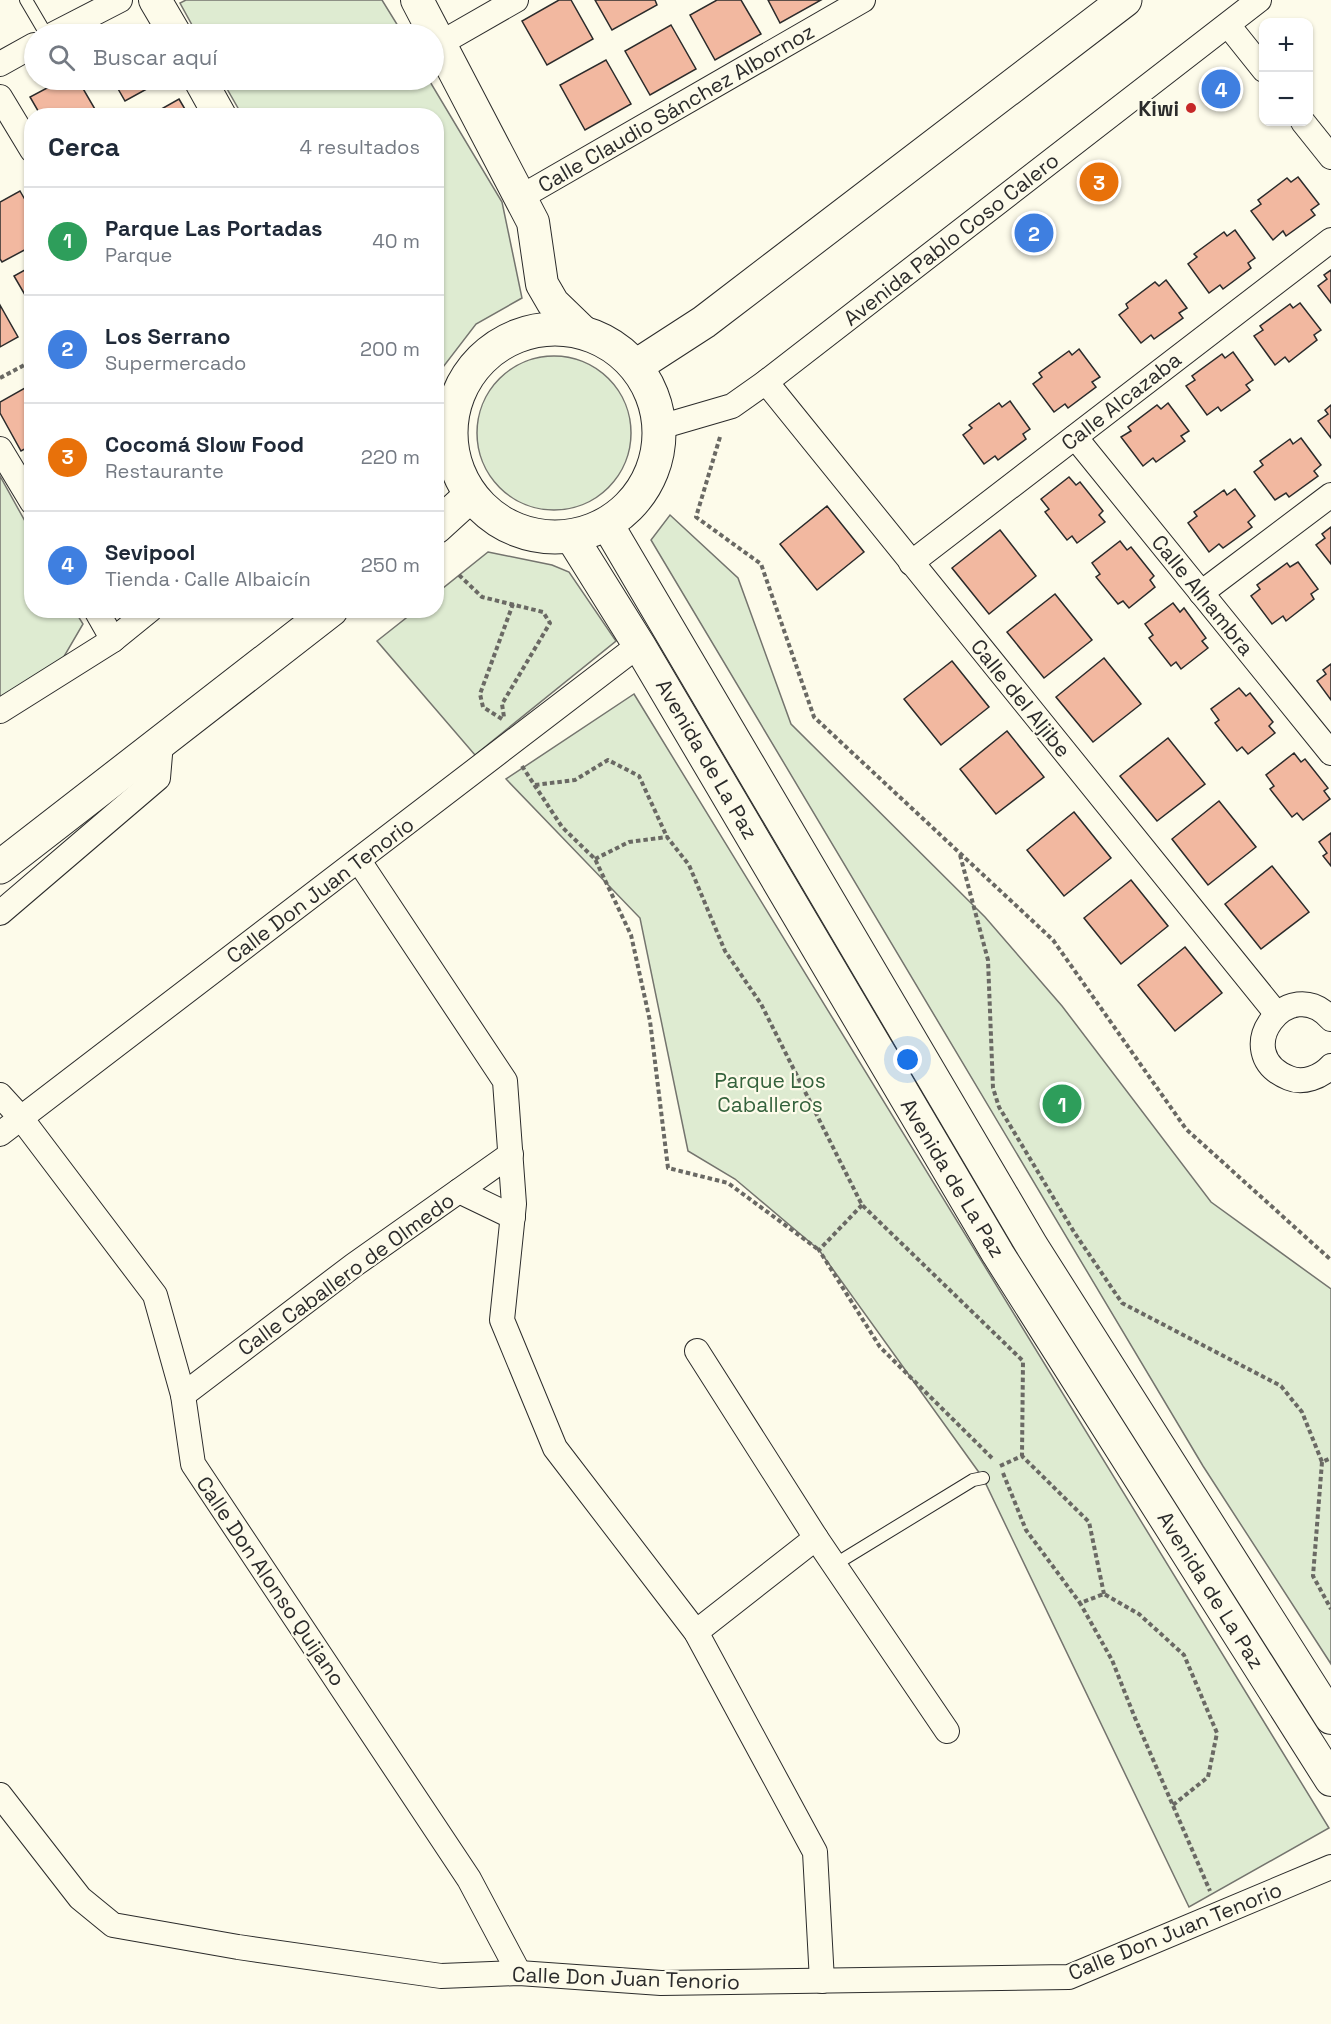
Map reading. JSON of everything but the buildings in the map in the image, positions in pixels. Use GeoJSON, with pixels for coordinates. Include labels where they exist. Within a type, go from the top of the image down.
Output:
{"type":"FeatureCollection","features":[{"type":"Feature","properties":{"kind":"main road"},"geometry":{"type":"LineString","coordinates":[[636,366],[704,322],[1125,0]]}},
{"type":"Feature","properties":{"kind":"main road"},"geometry":{"type":"LineString","coordinates":[[444,434],[465,378],[487,352],[516,335],[550,328],[583,332],[612,345],[636,366],[653,394],[660,427],[657,456],[647,483],[630,506],[607,524],[589,532],[571,536],[543,537],[515,530],[490,516],[470,496],[456,470],[444,440]]}},
{"type":"Feature","properties":{"kind":"main road"},"geometry":{"type":"LineString","coordinates":[[444,520],[470,496]]}},
{"type":"Feature","properties":{"kind":"main road"},"geometry":{"type":"LineString","coordinates":[[0,867],[321,618]]}},
{"type":"Feature","properties":{"kind":"street"},"geometry":{"type":"LineString","coordinates":[[73,24],[120,0]]}},
{"type":"Feature","properties":{"kind":"street"},"geometry":{"type":"LineString","coordinates":[[155,0],[168,24]]}},
{"type":"Feature","properties":{"kind":"street"},"geometry":{"type":"LineString","coordinates":[[417,0],[431,24]]}},
{"type":"Feature","properties":{"kind":"street"},"geometry":{"type":"LineString","coordinates":[[444,40],[516,0]]}},
{"type":"Feature","properties":{"kind":"street","name":"Calle Claudio Sánchez Albornoz"},"geometry":{"type":"LineString","coordinates":[[521,197],[863,0]]}},
{"type":"Feature","properties":{"kind":"street","name":"Avenida Pablo Coso Calero"},"geometry":{"type":"LineString","coordinates":[[660,427],[732,406],[766,382],[1259,0]]}},
{"type":"Feature","properties":{"kind":"street"},"geometry":{"type":"LineString","coordinates":[[1228,25],[1259,65]]}},
{"type":"Feature","properties":{"kind":"street"},"geometry":{"type":"LineString","coordinates":[[444,48],[534,222],[542,284],[553,303],[583,332]]}},
{"type":"Feature","properties":{"kind":"street"},"geometry":{"type":"LineString","coordinates":[[0,64],[24,51]]}},
{"type":"Feature","properties":{"kind":"street"},"geometry":{"type":"LineString","coordinates":[[206,90],[216,108]]}},
{"type":"Feature","properties":{"kind":"street"},"geometry":{"type":"LineString","coordinates":[[0,97],[24,137]]}},
{"type":"Feature","properties":{"kind":"street"},"geometry":{"type":"LineString","coordinates":[[1306,126],[1331,157]]}},
{"type":"Feature","properties":{"kind":"street","name":"Calle Alcazaba"},"geometry":{"type":"LineString","coordinates":[[911,563],[1331,240]]}},
{"type":"Feature","properties":{"kind":"street","name":"Calle del Aljibe"},"geometry":{"type":"LineString","coordinates":[[766,382],[1276,1012]]}},
{"type":"Feature","properties":{"kind":"street","name":"Calle Alhambra"},"geometry":{"type":"LineString","coordinates":[[1075,437],[1331,753]]}},
{"type":"Feature","properties":{"kind":"street"},"geometry":{"type":"LineString","coordinates":[[0,449],[24,489]]}},
{"type":"Feature","properties":{"kind":"street"},"geometry":{"type":"LineString","coordinates":[[1201,593],[1331,495]]}},
{"type":"Feature","properties":{"kind":"street","name":"Avenida de La Paz"},"geometry":{"type":"LineString","coordinates":[[607,524],[1032,1246],[1331,1718]]}},
{"type":"Feature","properties":{"kind":"street","name":"Avenida de La Paz"},"geometry":{"type":"LineString","coordinates":[[571,536],[639,645],[998,1254],[1331,1780]]}},
{"type":"Feature","properties":{"kind":"street"},"geometry":{"type":"LineString","coordinates":[[101,618],[113,640]]}},
{"type":"Feature","properties":{"kind":"street"},"geometry":{"type":"LineString","coordinates":[[0,711],[113,640],[140,618]]}},
{"type":"Feature","properties":{"kind":"street","name":"Calle Don Juan Tenorio"},"geometry":{"type":"LineString","coordinates":[[0,1134],[639,645]]}},
{"type":"Feature","properties":{"kind":"street"},"geometry":{"type":"LineString","coordinates":[[0,914],[158,778],[161,743]]}},
{"type":"Feature","properties":{"kind":"street"},"geometry":{"type":"LineString","coordinates":[[359,861],[505,1081],[514,1204],[502,1320],[555,1448],[696,1632],[815,1852],[822,1981]]}},
{"type":"Feature","properties":{"kind":"street"},"geometry":{"type":"LineString","coordinates":[[1330,1017],[1313,1005],[1295,1004],[1276,1012],[1263,1035],[1263,1048],[1269,1064],[1278,1074],[1294,1080],[1313,1078],[1331,1066]]}},
{"type":"Feature","properties":{"kind":"street"},"geometry":{"type":"LineString","coordinates":[[0,1077],[21,1118]]}},
{"type":"Feature","properties":{"kind":"street"},"geometry":{"type":"LineString","coordinates":[[0,1095],[21,1118]]}},
{"type":"Feature","properties":{"kind":"street","name":"Calle Don Alonso Quijano"},"geometry":{"type":"LineString","coordinates":[[21,1118],[155,1295],[183,1395],[193,1464],[469,1879],[519,1973]]}},
{"type":"Feature","properties":{"kind":"street","name":"Calle Caballero de Olmedo"},"geometry":{"type":"LineString","coordinates":[[183,1395],[354,1265],[510,1154]]}},
{"type":"Feature","properties":{"kind":"street"},"geometry":{"type":"LineString","coordinates":[[459,1191],[513,1217]]}},
{"type":"Feature","properties":{"kind":"street"},"geometry":{"type":"LineString","coordinates":[[697,1352],[816,1538],[946,1731]]}},
{"type":"Feature","properties":{"kind":"street"},"geometry":{"type":"LineString","coordinates":[[696,1632],[816,1538]]}},
{"type":"Feature","properties":{"kind":"street","name":"Calle Don Juan Tenorio"},"geometry":{"type":"LineString","coordinates":[[0,1795],[80,1898],[113,1925],[249,1949],[441,1976],[519,1973],[661,1983],[1069,1977],[1331,1867]]}},
{"type":"Feature","properties":{"kind":"lane"},"geometry":{"type":"LineString","coordinates":[[26,0],[40,24]]}},
{"type":"Feature","properties":{"kind":"lane"},"geometry":{"type":"LineString","coordinates":[[834,1565],[973,1480],[983,1478]]}},
{"type":"Feature","properties":{"kind":"path"},"geometry":{"type":"LineString","coordinates":[[0,378],[24,365]]}},
{"type":"Feature","properties":{"kind":"path"},"geometry":{"type":"LineString","coordinates":[[732,406],[720,437],[696,517],[760,564],[814,717],[1053,940],[1186,1129],[1331,1260]]}},
{"type":"Feature","properties":{"kind":"path"},"geometry":{"type":"LineString","coordinates":[[459,575],[482,597],[513,604],[543,612],[550,623],[502,704],[504,720],[483,706],[480,694],[513,604]]}},
{"type":"Feature","properties":{"kind":"path"},"geometry":{"type":"LineString","coordinates":[[509,745],[562,827],[595,859],[630,935],[650,1021],[668,1168],[728,1183],[819,1250],[880,1347],[1000,1466],[1026,1530],[1080,1604],[1112,1660],[1211,1892]]}},
{"type":"Feature","properties":{"kind":"path"},"geometry":{"type":"LineString","coordinates":[[535,785],[575,780],[608,760],[639,776],[667,837],[689,865],[725,951],[761,1004],[862,1205],[1023,1361],[1022,1455],[1089,1522],[1104,1594],[1139,1614],[1184,1655],[1217,1733],[1208,1777],[1173,1805]]}},
{"type":"Feature","properties":{"kind":"path"},"geometry":{"type":"LineString","coordinates":[[595,859],[629,842],[667,837]]}},
{"type":"Feature","properties":{"kind":"path"},"geometry":{"type":"LineString","coordinates":[[959,851],[988,960],[993,1088],[999,1107],[1074,1232],[1122,1303],[1281,1386],[1302,1412],[1322,1462],[1313,1576],[1331,1609]]}},
{"type":"Feature","properties":{"kind":"path"},"geometry":{"type":"LineString","coordinates":[[819,1250],[862,1205]]}},
{"type":"Feature","properties":{"kind":"path"},"geometry":{"type":"LineString","coordinates":[[1000,1466],[1022,1455]]}},
{"type":"Feature","properties":{"kind":"path"},"geometry":{"type":"LineString","coordinates":[[1322,1462],[1331,1458]]}},
{"type":"Feature","properties":{"kind":"path"},"geometry":{"type":"LineString","coordinates":[[1080,1604],[1104,1594]]}},
{"type":"Feature","properties":{"kind":"green space"},"geometry":{"type":"Polygon","coordinates":[[[186,0],[382,0],[397,24],[192,24],[180,3],[186,0]]]}},
{"type":"Feature","properties":{"kind":"green space"},"geometry":{"type":"Polygon","coordinates":[[[228,90],[435,90],[502,202],[522,298],[476,324],[444,366],[444,108],[238,108],[228,90]]]}},
{"type":"Feature","properties":{"kind":"green space"},"geometry":{"type":"Polygon","coordinates":[[[554,356],[569,357],[584,362],[609,378],[625,403],[630,418],[630,448],[625,463],[609,488],[584,504],[569,509],[554,510],[539,509],[524,504],[499,488],[483,463],[478,448],[477,433],[478,418],[483,403],[499,378],[524,362],[539,357],[554,356]]]}},
{"type":"Feature","properties":{"kind":"green space"},"geometry":{"type":"Polygon","coordinates":[[[0,476],[24,519],[24,618],[79,618],[83,624],[62,660],[0,697],[0,476]]]}},
{"type":"Feature","properties":{"kind":"green space"},"geometry":{"type":"Polygon","coordinates":[[[670,515],[738,578],[791,724],[985,917],[1062,1006],[1211,1202],[1331,1289],[1331,1664],[1203,1466],[651,540],[670,515]]]}},
{"type":"Feature","properties":{"kind":"green space"},"geometry":{"type":"Polygon","coordinates":[[[488,552],[552,565],[569,572],[616,641],[475,755],[377,641],[406,618],[444,618],[444,587],[488,552]]]}},
{"type":"Feature","properties":{"kind":"green space","name":"Parque Los Caballeros"},"geometry":{"type":"Polygon","coordinates":[[[634,694],[1329,1828],[1189,1907],[983,1478],[819,1250],[735,1179],[688,1151],[640,918],[506,779],[634,694]]]}},
{"type":"Feature","properties":{"kind":"place","name":"Sevipool"},"geometry":{"type":"Point","coordinates":[1221,89]}},
{"type":"Feature","properties":{"kind":"place","name":"Kiwi"},"geometry":{"type":"Point","coordinates":[1191,108]}},
{"type":"Feature","properties":{"kind":"place","name":"Cocomá Slow Food"},"geometry":{"type":"Point","coordinates":[1099,182]}},
{"type":"Feature","properties":{"kind":"place","name":"Los Serrano"},"geometry":{"type":"Point","coordinates":[1034,233]}},
{"type":"Feature","properties":{"kind":"place","name":"Parque Las Portadas"},"geometry":{"type":"Point","coordinates":[1062,1104]}}]}
